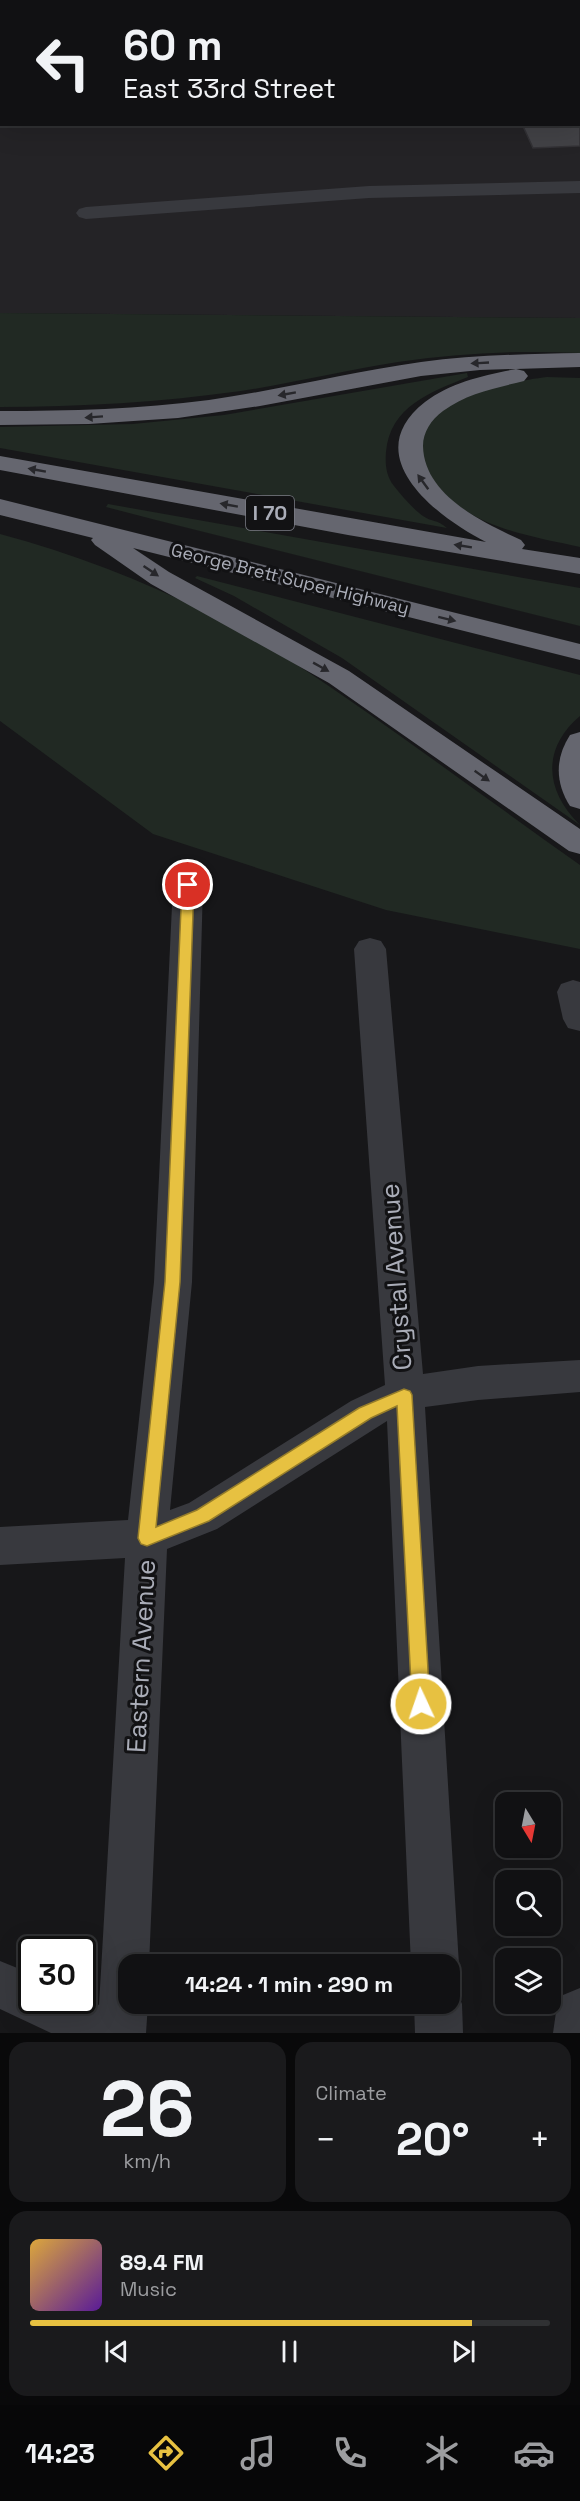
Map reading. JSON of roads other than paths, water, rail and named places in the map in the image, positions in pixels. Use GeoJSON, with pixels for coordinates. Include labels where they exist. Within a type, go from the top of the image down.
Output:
{"type":"FeatureCollection","features":[{"type":"Feature","properties":{"kind":"highway"},"geometry":{"type":"LineString","coordinates":[[0,418],[67,419],[186,409],[245,402],[419,369],[515,361],[580,360]]}},
{"type":"Feature","properties":{"kind":"highway"},"geometry":{"type":"LineString","coordinates":[[541,558],[495,538],[462,517],[423,484],[411,460],[412,438],[421,416],[447,396],[493,380],[543,373],[580,373]]}},
{"type":"Feature","properties":{"kind":"highway","name":"I 70"},"geometry":{"type":"LineString","coordinates":[[0,463],[348,527],[580,566]]}},
{"type":"Feature","properties":{"kind":"highway","name":"George Brett Super Highway"},"geometry":{"type":"LineString","coordinates":[[0,507],[580,652]]}},
{"type":"Feature","properties":{"kind":"highway"},"geometry":{"type":"LineString","coordinates":[[85,527],[160,578],[339,677],[580,844]]}},
{"type":"Feature","properties":{"kind":"highway"},"geometry":{"type":"LineString","coordinates":[[580,741],[573,753],[572,778],[580,799]]}},
{"type":"Feature","properties":{"kind":"street"},"geometry":{"type":"LineString","coordinates":[[86,213],[369,192],[580,188]]}},
{"type":"Feature","properties":{"kind":"street","name":"Eastern Avenue"},"geometry":{"type":"LineString","coordinates":[[122,2033],[147,1538],[173,1282],[188,885]]}},
{"type":"Feature","properties":{"kind":"street","name":"Crystal Avenue"},"geometry":{"type":"LineString","coordinates":[[370,950],[404,1352],[404,1395],[434,1954]]}},
{"type":"Feature","properties":{"kind":"street"},"geometry":{"type":"LineString","coordinates":[[0,1546],[147,1538],[203,1516],[365,1413],[404,1395],[478,1383],[580,1376]]}},
{"type":"Feature","properties":{"kind":"street"},"geometry":{"type":"LineString","coordinates":[[0,1985],[18,1993]]}},
{"type":"Feature","properties":{"kind":"street"},"geometry":{"type":"LineString","coordinates":[[577,2033],[580,2012]]}},
{"type":"Feature","properties":{"kind":"street"},"geometry":{"type":"LineString","coordinates":[[64,2014],[107,2033]]}},
{"type":"Feature","properties":{"kind":"street"},"geometry":{"type":"LineString","coordinates":[[438,2014],[439,2033]]}}]}
